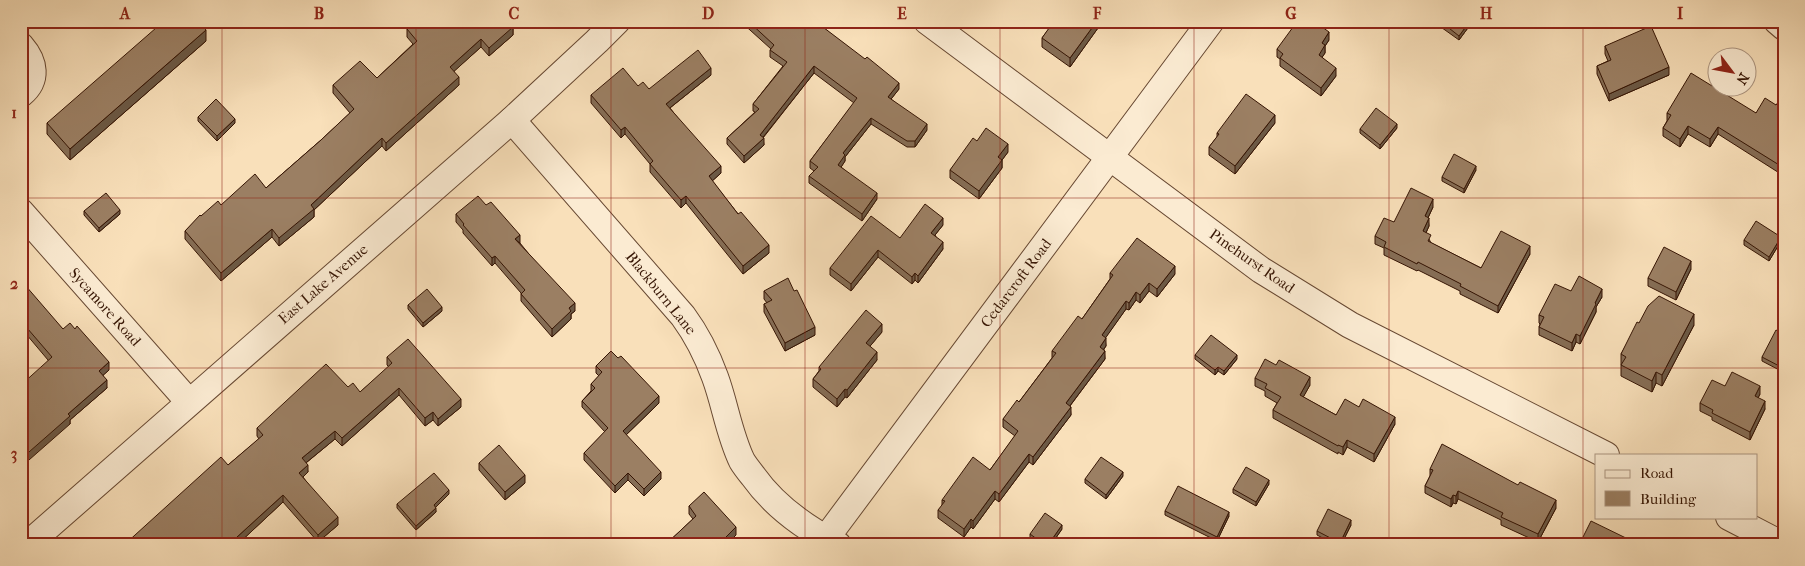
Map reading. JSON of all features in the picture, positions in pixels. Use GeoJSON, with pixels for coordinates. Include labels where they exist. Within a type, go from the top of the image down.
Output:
{"type":"FeatureCollection","features":[{"type":"Feature","properties":{"kind":"street","name":"East Lake Avenue"},"geometry":{"type":"LineString","coordinates":[[27,545],[512,120],[598,41],[617,21]]}},
{"type":"Feature","properties":{"kind":"street","name":"Pinehurst Road"},"geometry":{"type":"LineString","coordinates":[[927,21],[1261,270],[1350,325],[1604,454]]}},
{"type":"Feature","properties":{"kind":"street","name":"Cedarcroft Road"},"geometry":{"type":"LineString","coordinates":[[828,543],[1211,21]]}},
{"type":"Feature","properties":{"kind":"street"},"geometry":{"type":"LineString","coordinates":[[1777,21],[1784,27]]}},
{"type":"Feature","properties":{"kind":"street"},"geometry":{"type":"LineString","coordinates":[[21,46],[33,68],[30,87],[21,94]]}},
{"type":"Feature","properties":{"kind":"street","name":"Blackburn Lane"},"geometry":{"type":"LineString","coordinates":[[512,120],[695,332],[716,378],[743,462],[761,487],[782,509],[828,543]]}},
{"type":"Feature","properties":{"kind":"street","name":"Sycamore Road"},"geometry":{"type":"LineString","coordinates":[[21,212],[189,402]]}},
{"type":"Feature","properties":{"kind":"street"},"geometry":{"type":"LineString","coordinates":[[1731,518],[1783,545]]}},
{"type":"Feature","properties":{"kind":"building"},"geometry":{"type":"Polygon","coordinates":[[[164,21],[199,21],[206,30],[70,149],[47,123],[164,21]]]}},
{"type":"Feature","properties":{"kind":"building"},"geometry":{"type":"Polygon","coordinates":[[[415,21],[511,21],[509,23],[513,27],[489,48],[481,39],[450,67],[459,77],[386,143],[382,138],[311,205],[314,209],[279,238],[272,229],[221,273],[185,231],[200,215],[218,201],[221,205],[255,174],[266,188],[321,140],[354,109],[333,85],[360,61],[377,78],[417,41],[407,29],[415,21]]]}},
{"type":"Feature","properties":{"kind":"building"},"geometry":{"type":"Polygon","coordinates":[[[748,21],[815,21],[865,59],[867,57],[899,83],[888,97],[927,124],[915,141],[907,141],[871,118],[843,153],[845,155],[838,165],[877,193],[862,214],[809,176],[818,167],[810,161],[857,98],[814,66],[760,135],[764,138],[744,156],[727,138],[759,109],[753,104],[787,62],[770,50],[774,45],[748,21]]]}},
{"type":"Feature","properties":{"kind":"building"},"geometry":{"type":"Polygon","coordinates":[[[1054,21],[1097,21],[1070,58],[1042,38],[1054,21]]]}},
{"type":"Feature","properties":{"kind":"building"},"geometry":{"type":"Polygon","coordinates":[[[1305,21],[1314,21],[1329,32],[1322,43],[1325,45],[1319,55],[1336,68],[1321,88],[1280,58],[1283,54],[1277,49],[1296,23],[1301,27],[1305,21]]]}},
{"type":"Feature","properties":{"kind":"building"},"geometry":{"type":"Polygon","coordinates":[[[1440,21],[1470,21],[1459,36],[1440,21]]]}},
{"type":"Feature","properties":{"kind":"building"},"geometry":{"type":"Polygon","coordinates":[[[1651,26],[1669,67],[1609,94],[1597,66],[1611,60],[1605,46],[1651,26]]]}},
{"type":"Feature","properties":{"kind":"building"},"geometry":{"type":"Polygon","coordinates":[[[698,50],[711,68],[666,104],[721,166],[709,176],[738,214],[741,212],[769,245],[743,266],[686,196],[681,200],[650,164],[653,161],[625,127],[621,130],[591,95],[623,68],[638,86],[643,82],[649,89],[698,50]]]}},
{"type":"Feature","properties":{"kind":"building"},"geometry":{"type":"Polygon","coordinates":[[[1691,73],[1708,83],[1708,98],[1732,98],[1756,113],[1765,98],[1776,105],[1779,101],[1784,104],[1784,168],[1718,127],[1710,139],[1688,126],[1680,139],[1663,128],[1671,115],[1667,113],[1691,73]]]}},
{"type":"Feature","properties":{"kind":"building"},"geometry":{"type":"Polygon","coordinates":[[[1246,94],[1275,115],[1235,166],[1209,147],[1246,94]]]}},
{"type":"Feature","properties":{"kind":"building"},"geometry":{"type":"Polygon","coordinates":[[[216,99],[235,119],[217,136],[198,117],[216,99]]]}},
{"type":"Feature","properties":{"kind":"building"},"geometry":{"type":"Polygon","coordinates":[[[1376,108],[1397,124],[1380,145],[1360,129],[1376,108]]]}},
{"type":"Feature","properties":{"kind":"building"},"geometry":{"type":"Polygon","coordinates":[[[986,128],[1008,144],[998,157],[1002,160],[979,191],[950,170],[973,138],[977,141],[986,128]]]}},
{"type":"Feature","properties":{"kind":"building"},"geometry":{"type":"Polygon","coordinates":[[[1454,154],[1476,166],[1464,189],[1442,177],[1454,154]]]}},
{"type":"Feature","properties":{"kind":"building"},"geometry":{"type":"Polygon","coordinates":[[[1411,188],[1433,199],[1425,216],[1429,218],[1423,231],[1431,235],[1428,241],[1481,268],[1501,231],[1530,246],[1498,306],[1460,286],[1461,284],[1384,247],[1386,242],[1375,236],[1384,218],[1394,222],[1411,188]]]}},
{"type":"Feature","properties":{"kind":"building"},"geometry":{"type":"Polygon","coordinates":[[[106,193],[120,210],[99,228],[84,211],[106,193]]]}},
{"type":"Feature","properties":{"kind":"building"},"geometry":{"type":"Polygon","coordinates":[[[478,196],[486,205],[491,202],[520,235],[515,239],[575,303],[569,308],[571,311],[552,329],[521,294],[525,290],[495,256],[492,258],[463,225],[456,214],[478,196]]]}},
{"type":"Feature","properties":{"kind":"building"},"geometry":{"type":"Polygon","coordinates":[[[925,204],[943,218],[931,233],[943,242],[918,276],[915,273],[912,277],[878,250],[851,284],[830,268],[871,216],[900,238],[925,204]]]}},
{"type":"Feature","properties":{"kind":"building"},"geometry":{"type":"Polygon","coordinates":[[[1756,221],[1781,237],[1769,257],[1744,240],[1756,221]]]}},
{"type":"Feature","properties":{"kind":"building"},"geometry":{"type":"Polygon","coordinates":[[[1137,238],[1175,266],[1157,289],[1149,283],[1140,295],[1136,292],[1129,303],[1126,301],[1102,335],[1106,338],[1100,347],[1105,351],[1066,403],[1071,407],[1033,457],[1029,454],[999,494],[995,491],[973,521],[971,519],[964,529],[938,510],[945,501],[942,500],[973,457],[990,470],[1018,431],[1003,419],[1017,400],[1019,402],[1056,353],[1052,351],[1078,316],[1082,319],[1113,275],[1110,273],[1137,238]]]}},
{"type":"Feature","properties":{"kind":"building"},"geometry":{"type":"Polygon","coordinates":[[[1664,247],[1691,261],[1676,292],[1648,278],[1664,247]]]}},
{"type":"Feature","properties":{"kind":"building"},"geometry":{"type":"Polygon","coordinates":[[[1579,276],[1602,289],[1580,336],[1576,334],[1572,343],[1539,327],[1544,317],[1539,315],[1555,284],[1571,291],[1579,276]]]}},
{"type":"Feature","properties":{"kind":"building"},"geometry":{"type":"Polygon","coordinates":[[[788,278],[794,291],[797,290],[815,327],[785,343],[764,304],[772,300],[764,291],[788,278]]]}},
{"type":"Feature","properties":{"kind":"building"},"geometry":{"type":"Polygon","coordinates":[[[25,285],[63,329],[70,323],[75,329],[77,326],[109,362],[99,371],[107,380],[21,459],[21,385],[52,357],[21,321],[21,288],[25,285]]]}},
{"type":"Feature","properties":{"kind":"building"},"geometry":{"type":"Polygon","coordinates":[[[427,289],[442,307],[423,323],[408,305],[427,289]]]}},
{"type":"Feature","properties":{"kind":"building"},"geometry":{"type":"Polygon","coordinates":[[[1659,296],[1694,314],[1662,375],[1656,372],[1652,381],[1621,365],[1626,357],[1621,354],[1637,322],[1639,323],[1648,306],[1659,296]]]}},
{"type":"Feature","properties":{"kind":"building"},"geometry":{"type":"Polygon","coordinates":[[[866,310],[882,324],[866,343],[877,352],[847,390],[845,389],[837,399],[813,379],[821,369],[819,367],[866,310]]]}},
{"type":"Feature","properties":{"kind":"building"},"geometry":{"type":"Polygon","coordinates":[[[1776,330],[1784,334],[1783,368],[1762,357],[1776,330]]]}},
{"type":"Feature","properties":{"kind":"building"},"geometry":{"type":"Polygon","coordinates":[[[1211,335],[1237,355],[1224,371],[1218,367],[1215,370],[1195,355],[1211,335]]]}},
{"type":"Feature","properties":{"kind":"building"},"geometry":{"type":"Polygon","coordinates":[[[408,339],[461,399],[438,419],[433,412],[425,418],[399,388],[342,438],[335,431],[302,458],[308,465],[299,473],[338,517],[318,535],[283,495],[237,537],[243,545],[124,545],[221,457],[228,465],[263,435],[257,428],[326,364],[348,387],[353,383],[360,392],[392,363],[387,357],[408,339]]]}},
{"type":"Feature","properties":{"kind":"building"},"geometry":{"type":"Polygon","coordinates":[[[611,351],[618,358],[621,356],[659,396],[623,431],[661,472],[644,489],[628,473],[615,486],[584,453],[608,428],[582,401],[595,388],[591,384],[602,372],[596,366],[611,351]]]}},
{"type":"Feature","properties":{"kind":"building"},"geometry":{"type":"Polygon","coordinates":[[[1265,359],[1276,365],[1279,360],[1310,377],[1300,395],[1336,415],[1345,399],[1359,407],[1363,399],[1395,417],[1374,454],[1347,440],[1343,447],[1338,446],[1273,410],[1281,397],[1265,388],[1267,384],[1255,378],[1265,359]]]}},
{"type":"Feature","properties":{"kind":"building"},"geometry":{"type":"Polygon","coordinates":[[[1732,372],[1760,386],[1755,396],[1765,401],[1750,432],[1712,413],[1713,410],[1700,403],[1712,380],[1725,386],[1732,372]]]}},
{"type":"Feature","properties":{"kind":"building"},"geometry":{"type":"Polygon","coordinates":[[[1442,444],[1518,485],[1520,482],[1556,500],[1538,534],[1501,517],[1503,513],[1458,491],[1456,496],[1453,495],[1451,499],[1425,486],[1433,470],[1430,469],[1442,444]]]}},
{"type":"Feature","properties":{"kind":"building"},"geometry":{"type":"Polygon","coordinates":[[[499,445],[525,475],[505,492],[479,463],[499,445]]]}},
{"type":"Feature","properties":{"kind":"building"},"geometry":{"type":"Polygon","coordinates":[[[1101,457],[1123,472],[1106,495],[1085,479],[1101,457]]]}},
{"type":"Feature","properties":{"kind":"building"},"geometry":{"type":"Polygon","coordinates":[[[1246,467],[1269,480],[1256,502],[1233,489],[1246,467]]]}},
{"type":"Feature","properties":{"kind":"building"},"geometry":{"type":"Polygon","coordinates":[[[434,473],[449,490],[434,505],[436,508],[416,526],[397,504],[434,473]]]}},
{"type":"Feature","properties":{"kind":"building"},"geometry":{"type":"Polygon","coordinates":[[[1178,486],[1229,512],[1217,537],[1165,511],[1178,486]]]}},
{"type":"Feature","properties":{"kind":"building"},"geometry":{"type":"Polygon","coordinates":[[[704,492],[736,527],[718,545],[665,545],[696,516],[689,506],[704,492]]]}},
{"type":"Feature","properties":{"kind":"building"},"geometry":{"type":"Polygon","coordinates":[[[1328,509],[1351,520],[1340,543],[1317,531],[1328,509]]]}},
{"type":"Feature","properties":{"kind":"building"},"geometry":{"type":"Polygon","coordinates":[[[1045,513],[1062,525],[1048,545],[1045,545],[1030,534],[1045,513]]]}},
{"type":"Feature","properties":{"kind":"building"},"geometry":{"type":"Polygon","coordinates":[[[1591,521],[1630,540],[1628,545],[1579,545],[1591,521]]]}}]}
